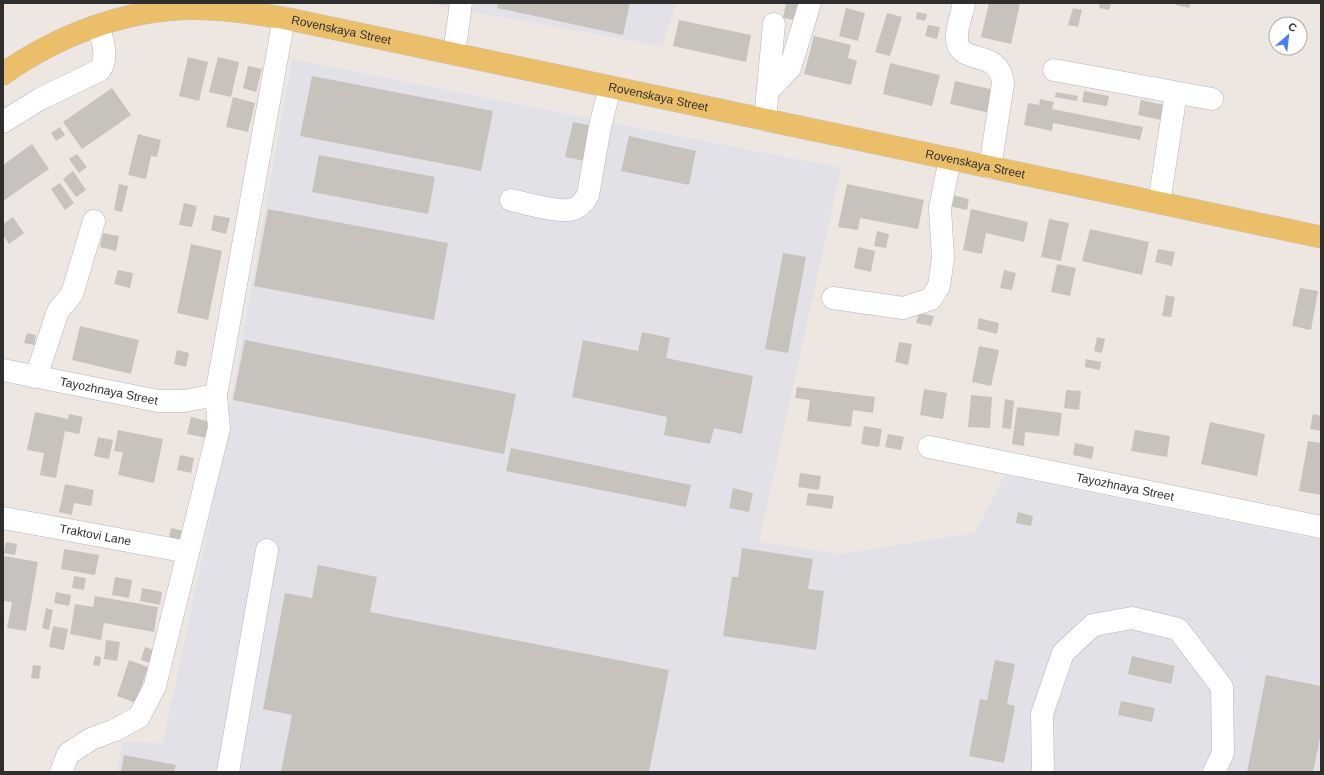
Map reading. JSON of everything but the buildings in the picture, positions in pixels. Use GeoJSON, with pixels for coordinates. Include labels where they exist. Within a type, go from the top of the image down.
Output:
{"type":"FeatureCollection","features":[{"type":"Feature","properties":{"kind":"main road","name":"Rovenskaya Street"},"geometry":{"type":"LineString","coordinates":[[3,74],[55,43],[99,26],[132,16],[164,11],[207,9],[284,18],[990,168],[1321,236]]}},
{"type":"Feature","properties":{"kind":"street"},"geometry":{"type":"LineString","coordinates":[[454,54],[461,3]]}},
{"type":"Feature","properties":{"kind":"street"},"geometry":{"type":"LineString","coordinates":[[768,91],[790,68],[810,3]]}},
{"type":"Feature","properties":{"kind":"street"},"geometry":{"type":"LineString","coordinates":[[964,3],[957,35],[958,44],[962,51],[968,55],[993,63],[999,68],[1002,75],[1003,83],[990,168]]}},
{"type":"Feature","properties":{"kind":"street"},"geometry":{"type":"LineString","coordinates":[[61,772],[68,754],[91,739],[116,730],[139,717],[155,686],[219,428],[216,395],[284,18]]}},
{"type":"Feature","properties":{"kind":"street"},"geometry":{"type":"LineString","coordinates":[[765,120],[774,24]]}},
{"type":"Feature","properties":{"kind":"street"},"geometry":{"type":"LineString","coordinates":[[3,122],[40,99],[100,70],[103,65],[105,52],[99,26]]}},
{"type":"Feature","properties":{"kind":"street"},"geometry":{"type":"LineString","coordinates":[[1054,70],[1212,99]]}},
{"type":"Feature","properties":{"kind":"street"},"geometry":{"type":"LineString","coordinates":[[511,200],[566,211],[575,209],[583,203],[588,195],[600,127],[610,87]]}},
{"type":"Feature","properties":{"kind":"street"},"geometry":{"type":"LineString","coordinates":[[1159,203],[1176,93]]}},
{"type":"Feature","properties":{"kind":"street"},"geometry":{"type":"LineString","coordinates":[[833,298],[903,308],[931,299],[939,286],[943,258],[940,208],[950,159]]}},
{"type":"Feature","properties":{"kind":"street"},"geometry":{"type":"LineString","coordinates":[[36,377],[58,311],[72,294],[94,221]]}},
{"type":"Feature","properties":{"kind":"street","name":"Tayozhnaya Street"},"geometry":{"type":"LineString","coordinates":[[3,370],[158,401],[184,401],[216,395]]}},
{"type":"Feature","properties":{"kind":"street","name":"Tayozhnaya Street"},"geometry":{"type":"LineString","coordinates":[[929,447],[1321,527]]}},
{"type":"Feature","properties":{"kind":"street","name":"Traktovi Lane"},"geometry":{"type":"LineString","coordinates":[[3,518],[188,552]]}},
{"type":"Feature","properties":{"kind":"street"},"geometry":{"type":"LineString","coordinates":[[228,772],[267,550]]}},
{"type":"Feature","properties":{"kind":"street"},"geometry":{"type":"LineString","coordinates":[[1043,772],[1042,714],[1063,653],[1093,625],[1132,618],[1178,629],[1222,687],[1223,753],[1214,772]]}},
{"type":"Feature","properties":{"kind":"shaded area"},"geometry":{"type":"Polygon","coordinates":[[[425,3],[676,3],[662,46],[425,3]]]}},
{"type":"Feature","properties":{"kind":"shaded area"},"geometry":{"type":"Polygon","coordinates":[[[292,59],[841,168],[759,542],[841,554],[975,533],[1005,475],[1321,540],[1321,772],[117,772],[122,742],[163,743],[209,525],[292,59]]]}}]}
